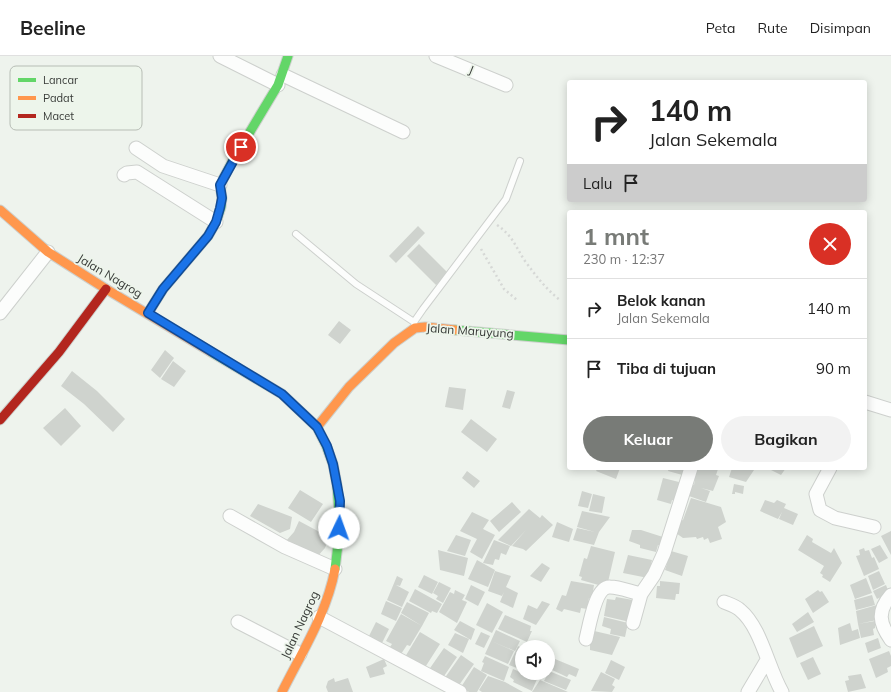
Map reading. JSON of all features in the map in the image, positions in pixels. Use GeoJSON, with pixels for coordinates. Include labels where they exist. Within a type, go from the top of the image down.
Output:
{"type":"FeatureCollection","features":[{"type":"Feature","properties":{"kind":"street"},"geometry":{"type":"LineString","coordinates":[[220,56],[281,80],[403,132]]}},
{"type":"Feature","properties":{"kind":"street"},"geometry":{"type":"LineString","coordinates":[[148,313],[163,289],[208,236],[216,222],[222,198],[220,185],[233,160],[281,80],[288,56]]}},
{"type":"Feature","properties":{"kind":"street","name":"J"},"geometry":{"type":"LineString","coordinates":[[436,56],[506,85]]}},
{"type":"Feature","properties":{"kind":"street"},"geometry":{"type":"LineString","coordinates":[[136,148],[163,166],[220,185]]}},
{"type":"Feature","properties":{"kind":"street"},"geometry":{"type":"LineString","coordinates":[[124,175],[127,173],[137,172],[216,222]]}},
{"type":"Feature","properties":{"kind":"street","name":"Jalan Nagrog"},"geometry":{"type":"LineString","coordinates":[[0,210],[48,252],[106,289],[282,394],[317,427],[327,446],[331,458],[340,501],[335,569],[330,589],[319,618],[282,692]]}},
{"type":"Feature","properties":{"kind":"street"},"geometry":{"type":"LineString","coordinates":[[0,313],[48,252]]}},
{"type":"Feature","properties":{"kind":"street"},"geometry":{"type":"LineString","coordinates":[[0,420],[59,352],[106,289]]}},
{"type":"Feature","properties":{"kind":"street","name":"Jalan Maruyung"},"geometry":{"type":"LineString","coordinates":[[317,427],[349,387],[414,325],[567,340]]}},
{"type":"Feature","properties":{"kind":"street"},"geometry":{"type":"LineString","coordinates":[[867,404],[891,410]]}},
{"type":"Feature","properties":{"kind":"street"},"geometry":{"type":"LineString","coordinates":[[634,623],[641,594],[654,575],[664,553],[690,470]]}},
{"type":"Feature","properties":{"kind":"street"},"geometry":{"type":"LineString","coordinates":[[829,470],[816,494],[820,510],[835,518],[874,526]]}},
{"type":"Feature","properties":{"kind":"street"},"geometry":{"type":"LineString","coordinates":[[230,516],[285,547],[335,569]]}},
{"type":"Feature","properties":{"kind":"street"},"geometry":{"type":"LineString","coordinates":[[586,639],[593,609],[597,598],[603,590],[611,586],[641,594]]}},
{"type":"Feature","properties":{"kind":"street"},"geometry":{"type":"LineString","coordinates":[[891,595],[885,602],[881,618],[883,626],[891,640]]}},
{"type":"Feature","properties":{"kind":"street"},"geometry":{"type":"LineString","coordinates":[[724,602],[740,609],[748,619],[762,645],[767,660],[782,692]]}},
{"type":"Feature","properties":{"kind":"street"},"geometry":{"type":"LineString","coordinates":[[319,618],[460,692]]}},
{"type":"Feature","properties":{"kind":"street"},"geometry":{"type":"LineString","coordinates":[[238,622],[300,654]]}},
{"type":"Feature","properties":{"kind":"street"},"geometry":{"type":"LineString","coordinates":[[748,692],[767,660]]}},
{"type":"Feature","properties":{"kind":"lane"},"geometry":{"type":"LineString","coordinates":[[296,234],[356,284],[414,325],[452,269],[506,199],[520,161]]}},
{"type":"Feature","properties":{"kind":"path"},"geometry":{"type":"LineString","coordinates":[[490,220],[508,233],[546,289],[560,300]]}},
{"type":"Feature","properties":{"kind":"path"},"geometry":{"type":"LineString","coordinates":[[474,241],[480,247],[504,289],[517,300]]}},
{"type":"Feature","properties":{"kind":"building"},"geometry":{"type":"Polygon","coordinates":[[[418,226],[425,233],[396,263],[389,256],[418,226]]]}},
{"type":"Feature","properties":{"kind":"building"},"geometry":{"type":"Polygon","coordinates":[[[419,244],[448,273],[436,285],[407,256],[419,244]]]}},
{"type":"Feature","properties":{"kind":"building"},"geometry":{"type":"Polygon","coordinates":[[[339,321],[351,330],[340,344],[328,335],[339,321]]]}},
{"type":"Feature","properties":{"kind":"building"},"geometry":{"type":"Polygon","coordinates":[[[165,350],[174,358],[160,378],[151,370],[165,350]]]}},
{"type":"Feature","properties":{"kind":"building"},"geometry":{"type":"Polygon","coordinates":[[[173,361],[186,371],[174,387],[161,379],[173,361]]]}},
{"type":"Feature","properties":{"kind":"building"},"geometry":{"type":"Polygon","coordinates":[[[72,371],[97,391],[125,419],[113,432],[84,404],[61,386],[72,371]]]}},
{"type":"Feature","properties":{"kind":"building"},"geometry":{"type":"Polygon","coordinates":[[[449,387],[466,389],[463,410],[445,407],[449,387]]]}},
{"type":"Feature","properties":{"kind":"building"},"geometry":{"type":"Polygon","coordinates":[[[507,390],[515,392],[510,409],[502,407],[507,390]]]}},
{"type":"Feature","properties":{"kind":"building"},"geometry":{"type":"Polygon","coordinates":[[[65,408],[81,426],[61,446],[43,428],[65,408]]]}},
{"type":"Feature","properties":{"kind":"building"},"geometry":{"type":"Polygon","coordinates":[[[471,419],[497,439],[487,452],[461,432],[471,419]]]}},
{"type":"Feature","properties":{"kind":"building"},"geometry":{"type":"Polygon","coordinates":[[[597,470],[619,470],[616,479],[596,471],[597,470]]]}},
{"type":"Feature","properties":{"kind":"building"},"geometry":{"type":"Polygon","coordinates":[[[668,470],[688,470],[686,476],[668,470]]]}},
{"type":"Feature","properties":{"kind":"building"},"geometry":{"type":"Polygon","coordinates":[[[696,470],[718,470],[716,475],[719,476],[713,491],[701,488],[710,491],[706,502],[686,495],[690,483],[694,485],[695,479],[693,479],[696,470]]]}},
{"type":"Feature","properties":{"kind":"building"},"geometry":{"type":"Polygon","coordinates":[[[731,470],[754,470],[746,482],[729,477],[731,470]]]}},
{"type":"Feature","properties":{"kind":"building"},"geometry":{"type":"Polygon","coordinates":[[[771,470],[785,470],[781,475],[771,470]]]}},
{"type":"Feature","properties":{"kind":"building"},"geometry":{"type":"Polygon","coordinates":[[[467,471],[480,481],[474,488],[462,478],[467,471]]]}},
{"type":"Feature","properties":{"kind":"building"},"geometry":{"type":"Polygon","coordinates":[[[663,478],[683,483],[679,502],[672,500],[671,504],[657,500],[663,478]]]}},
{"type":"Feature","properties":{"kind":"building"},"geometry":{"type":"Polygon","coordinates":[[[734,484],[744,486],[743,494],[735,492],[735,494],[732,494],[734,484]]]}},
{"type":"Feature","properties":{"kind":"building"},"geometry":{"type":"Polygon","coordinates":[[[300,490],[323,504],[311,522],[288,508],[300,490]]]}},
{"type":"Feature","properties":{"kind":"building"},"geometry":{"type":"Polygon","coordinates":[[[582,491],[592,494],[588,508],[578,506],[582,491]]]}},
{"type":"Feature","properties":{"kind":"building"},"geometry":{"type":"Polygon","coordinates":[[[593,494],[605,497],[602,513],[589,511],[593,494]]]}},
{"type":"Feature","properties":{"kind":"building"},"geometry":{"type":"Polygon","coordinates":[[[691,498],[721,507],[726,522],[718,527],[722,539],[710,543],[708,538],[704,540],[703,537],[697,539],[696,537],[683,538],[673,531],[678,522],[683,520],[691,498]]]}},
{"type":"Feature","properties":{"kind":"building"},"geometry":{"type":"Polygon","coordinates":[[[765,500],[774,503],[777,500],[786,504],[784,508],[798,514],[793,525],[779,519],[782,512],[778,519],[760,511],[765,500]]]}},
{"type":"Feature","properties":{"kind":"building"},"geometry":{"type":"Polygon","coordinates":[[[512,502],[521,512],[499,532],[490,521],[512,502]]]}},
{"type":"Feature","properties":{"kind":"building"},"geometry":{"type":"Polygon","coordinates":[[[258,504],[292,517],[290,529],[280,533],[250,516],[258,504]]]}},
{"type":"Feature","properties":{"kind":"building"},"geometry":{"type":"Polygon","coordinates":[[[529,509],[540,518],[542,515],[553,525],[526,551],[512,546],[526,530],[511,546],[498,540],[529,509]]]}},
{"type":"Feature","properties":{"kind":"building"},"geometry":{"type":"Polygon","coordinates":[[[582,511],[610,517],[599,532],[594,545],[573,540],[577,528],[595,532],[577,527],[582,511]]]}},
{"type":"Feature","properties":{"kind":"building"},"geometry":{"type":"Polygon","coordinates":[[[472,512],[489,520],[483,529],[495,535],[482,559],[470,552],[477,539],[460,531],[472,512]]]}},
{"type":"Feature","properties":{"kind":"building"},"geometry":{"type":"Polygon","coordinates":[[[299,521],[329,537],[325,548],[316,558],[286,541],[294,532],[299,521]]]}},
{"type":"Feature","properties":{"kind":"building"},"geometry":{"type":"Polygon","coordinates":[[[557,522],[573,529],[569,542],[552,537],[557,522]]]}},
{"type":"Feature","properties":{"kind":"building"},"geometry":{"type":"Polygon","coordinates":[[[632,530],[641,530],[666,538],[663,546],[658,545],[656,552],[640,548],[640,545],[629,541],[632,530]]]}},
{"type":"Feature","properties":{"kind":"building"},"geometry":{"type":"Polygon","coordinates":[[[891,531],[891,555],[881,536],[891,531]]]}},
{"type":"Feature","properties":{"kind":"building"},"geometry":{"type":"Polygon","coordinates":[[[456,535],[471,540],[465,556],[447,551],[456,535]]]}},
{"type":"Feature","properties":{"kind":"building"},"geometry":{"type":"Polygon","coordinates":[[[807,535],[813,539],[812,542],[831,553],[834,548],[842,563],[830,582],[822,577],[823,575],[820,573],[824,566],[798,550],[807,535]]]}},
{"type":"Feature","properties":{"kind":"building"},"geometry":{"type":"Polygon","coordinates":[[[494,540],[510,546],[506,555],[501,553],[499,560],[495,559],[493,565],[483,563],[494,540]]]}},
{"type":"Feature","properties":{"kind":"building"},"geometry":{"type":"Polygon","coordinates":[[[880,545],[888,558],[879,563],[871,549],[880,545]]]}},
{"type":"Feature","properties":{"kind":"building"},"geometry":{"type":"Polygon","coordinates":[[[591,546],[615,552],[608,582],[603,581],[602,586],[581,580],[582,577],[579,576],[584,558],[587,559],[591,546]]]}},
{"type":"Feature","properties":{"kind":"building"},"geometry":{"type":"Polygon","coordinates":[[[864,548],[865,551],[869,550],[872,558],[874,557],[879,569],[864,576],[856,556],[860,555],[859,550],[864,548]]]}},
{"type":"Feature","properties":{"kind":"building"},"geometry":{"type":"Polygon","coordinates":[[[438,550],[468,558],[464,576],[440,570],[438,550]]]}},
{"type":"Feature","properties":{"kind":"building"},"geometry":{"type":"Polygon","coordinates":[[[671,551],[688,556],[682,576],[665,570],[671,551]]]}},
{"type":"Feature","properties":{"kind":"building"},"geometry":{"type":"Polygon","coordinates":[[[628,555],[652,560],[648,578],[623,573],[628,555]]]}},
{"type":"Feature","properties":{"kind":"building"},"geometry":{"type":"Polygon","coordinates":[[[477,560],[495,570],[488,587],[468,579],[477,560]]]}},
{"type":"Feature","properties":{"kind":"building"},"geometry":{"type":"Polygon","coordinates":[[[542,563],[550,568],[541,582],[530,576],[542,563]]]}},
{"type":"Feature","properties":{"kind":"building"},"geometry":{"type":"Polygon","coordinates":[[[495,571],[511,576],[506,587],[518,593],[513,608],[500,602],[504,592],[502,596],[488,591],[495,571]]]}},
{"type":"Feature","properties":{"kind":"building"},"geometry":{"type":"Polygon","coordinates":[[[879,571],[885,584],[873,590],[868,576],[879,571]]]}},
{"type":"Feature","properties":{"kind":"building"},"geometry":{"type":"Polygon","coordinates":[[[424,575],[438,582],[432,594],[418,587],[424,575]]]}},
{"type":"Feature","properties":{"kind":"building"},"geometry":{"type":"Polygon","coordinates":[[[397,576],[403,579],[400,586],[396,585],[409,592],[402,607],[387,600],[397,576]]]}},
{"type":"Feature","properties":{"kind":"building"},"geometry":{"type":"Polygon","coordinates":[[[866,578],[872,593],[855,599],[850,585],[866,578]]]}},
{"type":"Feature","properties":{"kind":"building"},"geometry":{"type":"Polygon","coordinates":[[[571,581],[594,585],[592,598],[589,598],[587,609],[581,608],[580,613],[564,609],[562,612],[556,609],[562,595],[566,596],[571,581]]]}},
{"type":"Feature","properties":{"kind":"building"},"geometry":{"type":"Polygon","coordinates":[[[660,581],[680,583],[679,594],[676,594],[675,600],[656,598],[657,586],[660,586],[660,581]]]}},
{"type":"Feature","properties":{"kind":"building"},"geometry":{"type":"Polygon","coordinates":[[[439,582],[451,588],[443,603],[436,599],[438,596],[433,593],[439,582]]]}},
{"type":"Feature","properties":{"kind":"building"},"geometry":{"type":"Polygon","coordinates":[[[471,585],[485,592],[478,606],[465,599],[471,585]]]}},
{"type":"Feature","properties":{"kind":"building"},"geometry":{"type":"Polygon","coordinates":[[[886,585],[889,593],[877,599],[873,591],[886,585]]]}},
{"type":"Feature","properties":{"kind":"building"},"geometry":{"type":"Polygon","coordinates":[[[415,589],[442,604],[437,613],[432,611],[431,613],[409,601],[415,589]]]}},
{"type":"Feature","properties":{"kind":"building"},"geometry":{"type":"Polygon","coordinates":[[[455,590],[465,595],[462,600],[467,602],[457,623],[439,612],[450,592],[454,594],[455,590]]]}},
{"type":"Feature","properties":{"kind":"building"},"geometry":{"type":"Polygon","coordinates":[[[818,590],[820,592],[822,591],[829,602],[813,613],[805,599],[818,590]]]}},
{"type":"Feature","properties":{"kind":"building"},"geometry":{"type":"Polygon","coordinates":[[[872,595],[875,605],[856,610],[854,600],[872,595]]]}},
{"type":"Feature","properties":{"kind":"building"},"geometry":{"type":"Polygon","coordinates":[[[616,597],[633,600],[630,622],[604,616],[607,599],[615,600],[616,597]]]}},
{"type":"Feature","properties":{"kind":"building"},"geometry":{"type":"Polygon","coordinates":[[[386,601],[402,608],[396,621],[381,614],[386,601]]]}},
{"type":"Feature","properties":{"kind":"building"},"geometry":{"type":"Polygon","coordinates":[[[542,601],[550,604],[536,625],[523,619],[528,605],[537,609],[542,601]]]}},
{"type":"Feature","properties":{"kind":"building"},"geometry":{"type":"Polygon","coordinates":[[[407,602],[429,613],[422,626],[401,613],[407,602]]]}},
{"type":"Feature","properties":{"kind":"building"},"geometry":{"type":"Polygon","coordinates":[[[487,603],[503,612],[492,633],[476,625],[487,603]]]}},
{"type":"Feature","properties":{"kind":"building"},"geometry":{"type":"Polygon","coordinates":[[[877,605],[877,620],[858,624],[856,611],[877,605]]]}},
{"type":"Feature","properties":{"kind":"building"},"geometry":{"type":"Polygon","coordinates":[[[808,612],[814,622],[797,632],[792,624],[808,612]]]}},
{"type":"Feature","properties":{"kind":"building"},"geometry":{"type":"Polygon","coordinates":[[[401,614],[422,626],[410,646],[407,645],[401,654],[390,647],[392,644],[386,641],[401,614]]]}},
{"type":"Feature","properties":{"kind":"building"},"geometry":{"type":"Polygon","coordinates":[[[505,615],[531,626],[530,631],[532,631],[528,640],[523,640],[498,629],[505,615]]]}},
{"type":"Feature","properties":{"kind":"building"},"geometry":{"type":"Polygon","coordinates":[[[604,617],[628,623],[625,637],[610,634],[611,629],[602,626],[604,617]]]}},
{"type":"Feature","properties":{"kind":"building"},"geometry":{"type":"Polygon","coordinates":[[[460,621],[475,629],[471,640],[454,630],[460,621]]]}},
{"type":"Feature","properties":{"kind":"building"},"geometry":{"type":"Polygon","coordinates":[[[875,621],[875,628],[873,629],[874,635],[861,638],[858,624],[875,621]]]}},
{"type":"Feature","properties":{"kind":"building"},"geometry":{"type":"Polygon","coordinates":[[[376,622],[389,629],[380,647],[367,640],[376,622]]]}},
{"type":"Feature","properties":{"kind":"building"},"geometry":{"type":"Polygon","coordinates":[[[850,623],[852,631],[858,629],[860,638],[840,645],[838,628],[850,623]]]}},
{"type":"Feature","properties":{"kind":"building"},"geometry":{"type":"Polygon","coordinates":[[[814,626],[823,646],[797,658],[789,638],[814,626]]]}},
{"type":"Feature","properties":{"kind":"building"},"geometry":{"type":"Polygon","coordinates":[[[496,630],[518,640],[515,640],[515,651],[491,641],[496,630]]]}},
{"type":"Feature","properties":{"kind":"building"},"geometry":{"type":"Polygon","coordinates":[[[590,630],[620,637],[612,655],[590,650],[590,630]]]}},
{"type":"Feature","properties":{"kind":"building"},"geometry":{"type":"Polygon","coordinates":[[[420,632],[440,644],[424,669],[405,657],[420,632]]]}},
{"type":"Feature","properties":{"kind":"building"},"geometry":{"type":"Polygon","coordinates":[[[481,632],[490,636],[484,648],[475,644],[481,632]]]}},
{"type":"Feature","properties":{"kind":"building"},"geometry":{"type":"Polygon","coordinates":[[[455,633],[469,639],[463,653],[448,645],[455,633]]]}},
{"type":"Feature","properties":{"kind":"building"},"geometry":{"type":"Polygon","coordinates":[[[878,638],[881,648],[868,653],[865,643],[878,638]]]}},
{"type":"Feature","properties":{"kind":"building"},"geometry":{"type":"Polygon","coordinates":[[[491,641],[514,651],[508,664],[485,654],[491,641]]]}},
{"type":"Feature","properties":{"kind":"building"},"geometry":{"type":"Polygon","coordinates":[[[444,648],[457,657],[442,679],[428,671],[444,648]]]}},
{"type":"Feature","properties":{"kind":"building"},"geometry":{"type":"Polygon","coordinates":[[[889,651],[891,656],[891,666],[887,668],[888,672],[876,678],[869,659],[889,651]]]}},
{"type":"Feature","properties":{"kind":"building"},"geometry":{"type":"Polygon","coordinates":[[[515,652],[515,667],[509,665],[515,652]]]}},
{"type":"Feature","properties":{"kind":"building"},"geometry":{"type":"Polygon","coordinates":[[[461,655],[474,664],[457,688],[444,679],[461,655]]]}},
{"type":"Feature","properties":{"kind":"building"},"geometry":{"type":"Polygon","coordinates":[[[485,656],[509,667],[504,681],[481,671],[484,663],[482,662],[485,656]]]}},
{"type":"Feature","properties":{"kind":"building"},"geometry":{"type":"Polygon","coordinates":[[[813,657],[821,674],[808,680],[800,663],[813,657]]]}},
{"type":"Feature","properties":{"kind":"building"},"geometry":{"type":"Polygon","coordinates":[[[384,659],[387,666],[383,668],[385,674],[370,678],[366,667],[384,659]]]}},
{"type":"Feature","properties":{"kind":"building"},"geometry":{"type":"Polygon","coordinates":[[[555,659],[579,669],[576,677],[569,674],[567,677],[555,671],[555,659]]]}},
{"type":"Feature","properties":{"kind":"building"},"geometry":{"type":"Polygon","coordinates":[[[611,660],[625,667],[619,680],[605,673],[611,660]]]}},
{"type":"Feature","properties":{"kind":"building"},"geometry":{"type":"Polygon","coordinates":[[[474,667],[487,675],[477,692],[469,692],[461,687],[474,667]]]}},
{"type":"Feature","properties":{"kind":"building"},"geometry":{"type":"Polygon","coordinates":[[[513,669],[515,670],[515,680],[537,680],[532,691],[513,682],[514,680],[510,677],[513,669]]]}},
{"type":"Feature","properties":{"kind":"building"},"geometry":{"type":"Polygon","coordinates":[[[601,672],[615,679],[612,685],[615,687],[612,692],[591,691],[601,672]]]}},
{"type":"Feature","properties":{"kind":"building"},"geometry":{"type":"Polygon","coordinates":[[[555,673],[571,680],[566,690],[544,681],[555,680],[555,673]]]}},
{"type":"Feature","properties":{"kind":"building"},"geometry":{"type":"Polygon","coordinates":[[[861,674],[866,688],[848,692],[845,681],[849,680],[848,676],[861,674]]]}},
{"type":"Feature","properties":{"kind":"building"},"geometry":{"type":"Polygon","coordinates":[[[488,676],[505,682],[523,692],[482,692],[479,690],[488,676]]]}},
{"type":"Feature","properties":{"kind":"building"},"geometry":{"type":"Polygon","coordinates":[[[334,678],[335,682],[348,678],[353,692],[328,692],[326,687],[328,681],[334,678]]]}},
{"type":"Feature","properties":{"kind":"building"},"geometry":{"type":"Polygon","coordinates":[[[540,680],[568,692],[532,692],[540,680]]]}},
{"type":"Feature","properties":{"kind":"traffic: fast"},"geometry":{"type":"LineString","coordinates":[[148,313],[163,289],[208,236],[216,222],[221,207],[222,198],[220,185],[233,160],[278,85],[288,56]]}},
{"type":"Feature","properties":{"kind":"traffic: fast"},"geometry":{"type":"LineString","coordinates":[[455,330],[567,340]]}},
{"type":"Feature","properties":{"kind":"traffic: fast"},"geometry":{"type":"LineString","coordinates":[[211,352],[282,394],[317,427],[333,464],[337,485],[340,528],[335,569]]}},
{"type":"Feature","properties":{"kind":"traffic: slow"},"geometry":{"type":"LineString","coordinates":[[0,210],[48,252],[106,289],[211,352]]}},
{"type":"Feature","properties":{"kind":"traffic: slow"},"geometry":{"type":"LineString","coordinates":[[317,427],[349,387],[394,343],[415,328],[425,327],[455,330]]}},
{"type":"Feature","properties":{"kind":"traffic: slow"},"geometry":{"type":"LineString","coordinates":[[282,692],[320,617],[335,569]]}},
{"type":"Feature","properties":{"kind":"traffic: jam"},"geometry":{"type":"LineString","coordinates":[[0,420],[59,352],[106,289]]}},
{"type":"Feature","properties":{"kind":"route"},"geometry":{"type":"LineString","coordinates":[[241,147],[220,185],[222,198],[216,222],[208,236],[163,289],[148,313],[282,394],[317,427],[327,446],[333,464],[340,501],[339,528]]}}]}
